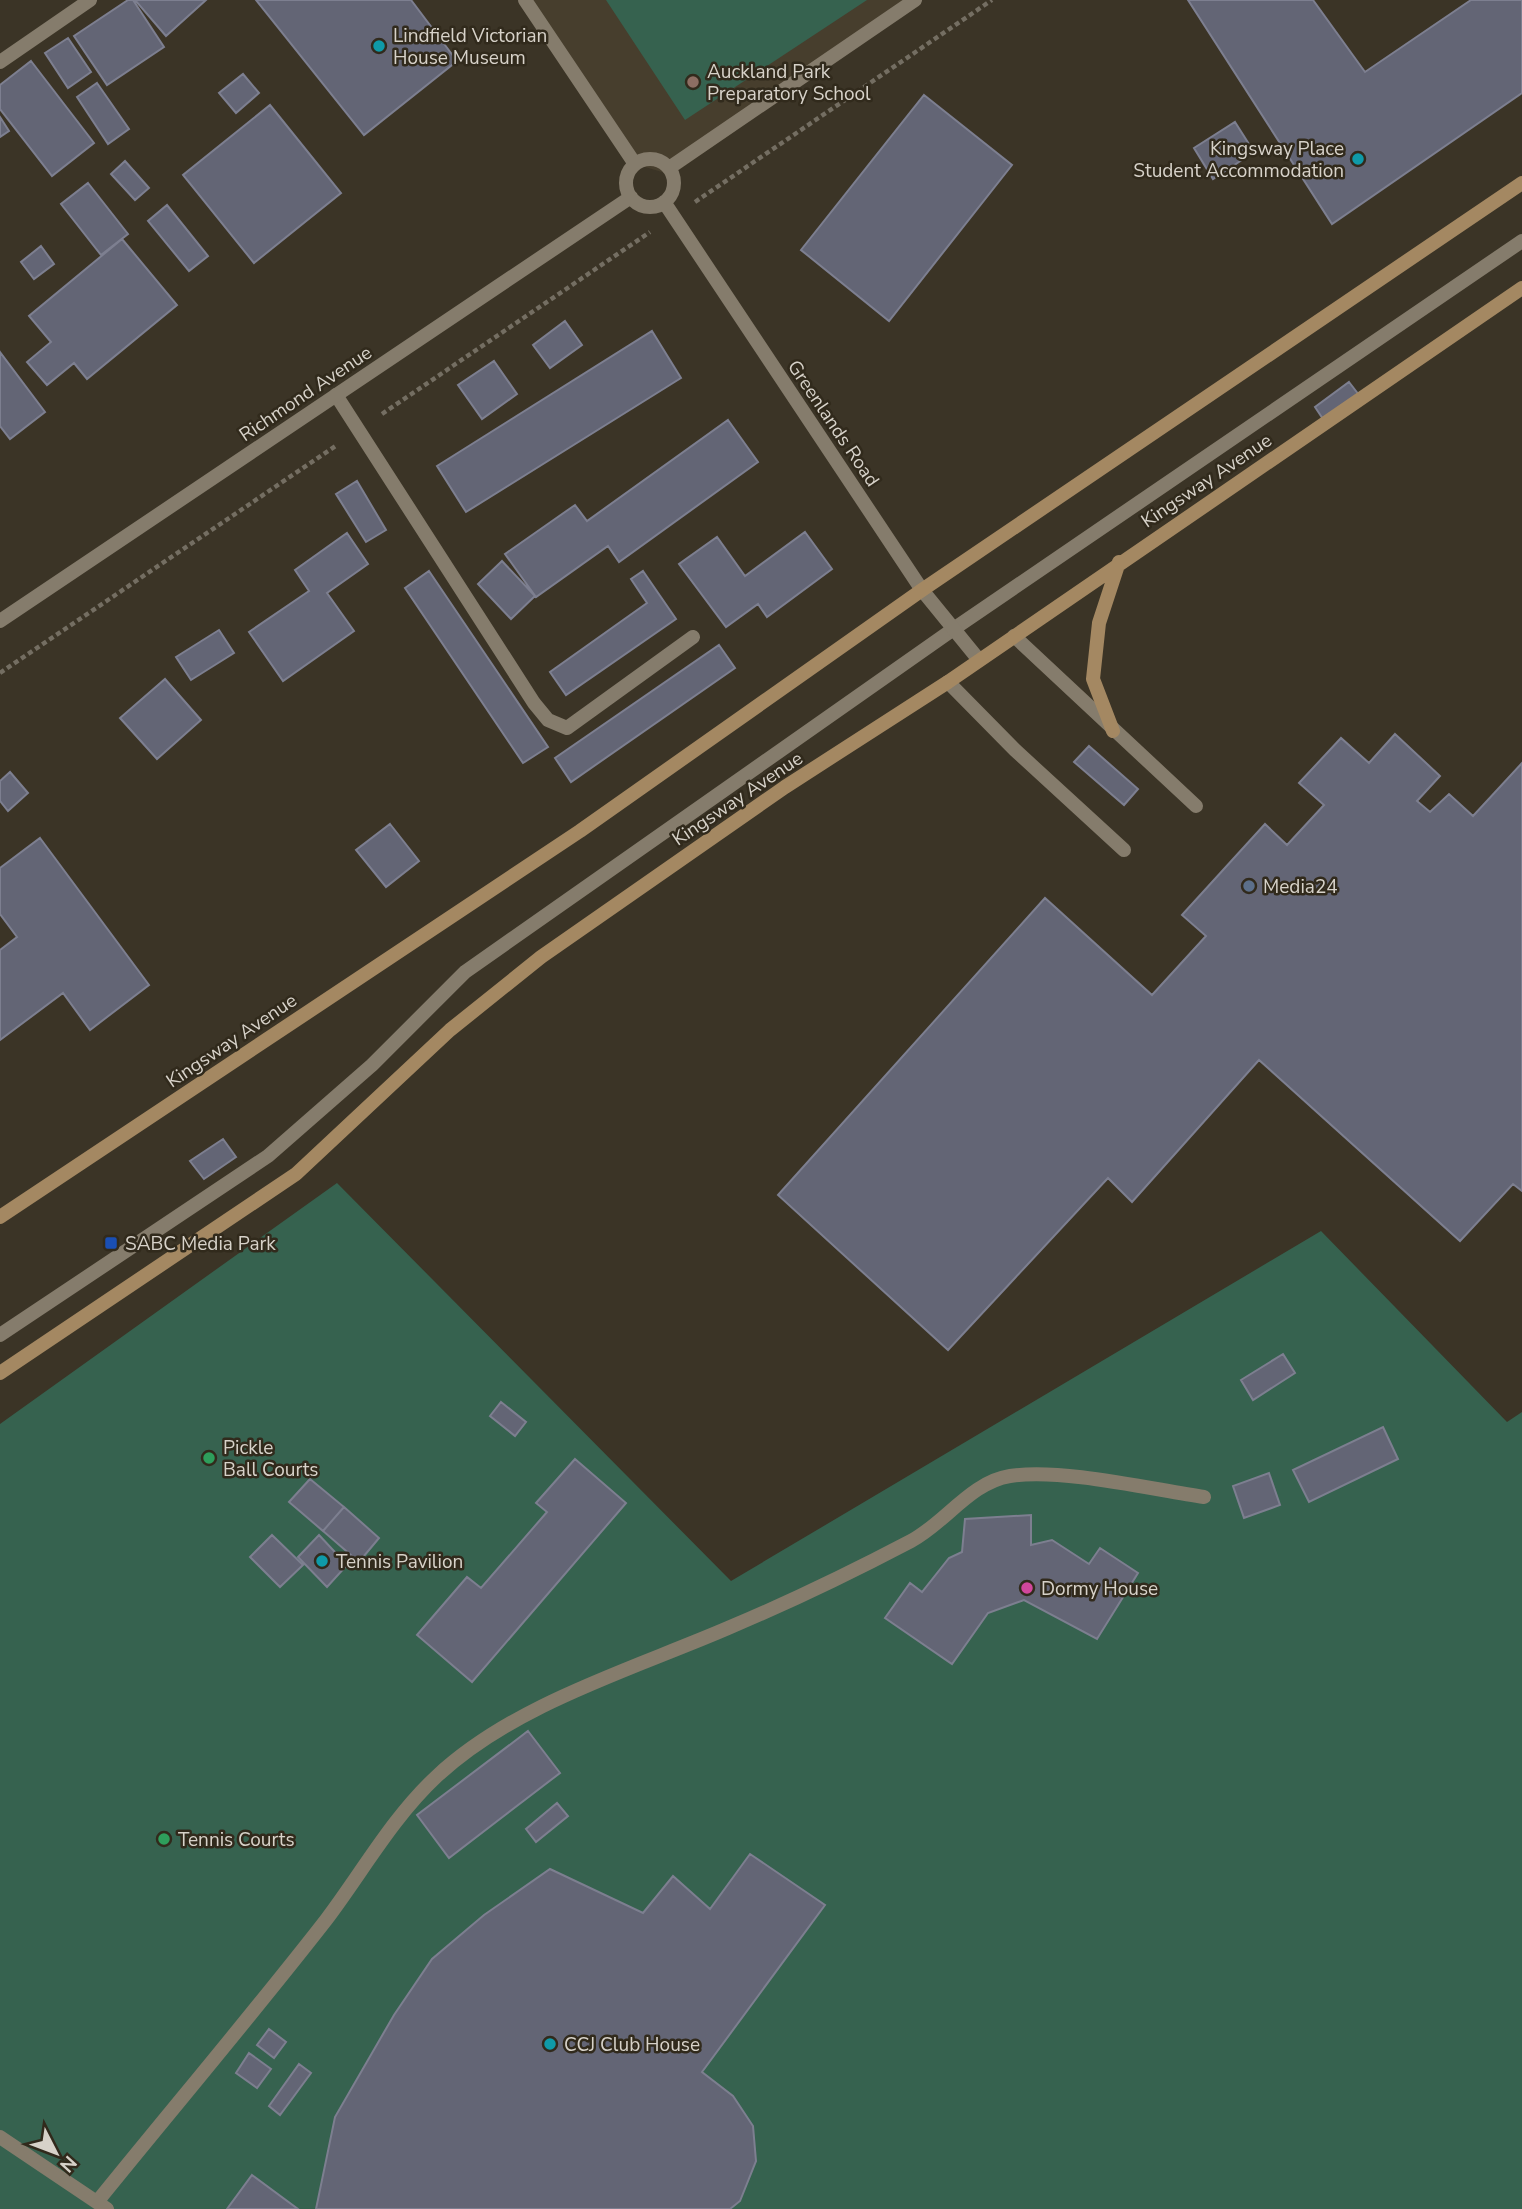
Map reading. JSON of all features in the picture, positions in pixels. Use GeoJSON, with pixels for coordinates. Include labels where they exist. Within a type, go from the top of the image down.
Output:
{"type":"FeatureCollection","features":[{"type":"Feature","properties":{"kind":"main road","name":"Kingsway Avenue"},"geometry":{"type":"LineString","coordinates":[[0,1217],[580,831],[922,590],[1522,183]]}},
{"type":"Feature","properties":{"kind":"main road","name":"Kingsway Avenue"},"geometry":{"type":"LineString","coordinates":[[0,1373],[296,1174],[450,1030],[541,957],[785,787],[948,682],[1119,562],[1522,288]]}},
{"type":"Feature","properties":{"kind":"main road"},"geometry":{"type":"LineString","coordinates":[[1113,731],[1093,679],[1099,623],[1119,562]]}},
{"type":"Feature","properties":{"kind":"street"},"geometry":{"type":"LineString","coordinates":[[0,62],[90,0]]}},
{"type":"Feature","properties":{"kind":"street"},"geometry":{"type":"LineString","coordinates":[[525,0],[635,164]]}},
{"type":"Feature","properties":{"kind":"street"},"geometry":{"type":"LineString","coordinates":[[669,168],[915,0]]}},
{"type":"Feature","properties":{"kind":"street"},"geometry":{"type":"LineString","coordinates":[[657,159],[669,168],[674,182],[664,202],[651,207],[631,197],[626,183],[630,169],[635,164],[657,159]]}},
{"type":"Feature","properties":{"kind":"street","name":"Richmond Avenue"},"geometry":{"type":"LineString","coordinates":[[0,621],[631,197]]}},
{"type":"Feature","properties":{"kind":"street","name":"Greenlands Road"},"geometry":{"type":"LineString","coordinates":[[664,202],[922,590],[979,660]]}},
{"type":"Feature","properties":{"kind":"street"},"geometry":{"type":"LineString","coordinates":[[0,1335],[268,1156],[372,1065],[465,972],[955,628],[1522,241]]}},
{"type":"Feature","properties":{"kind":"street"},"geometry":{"type":"LineString","coordinates":[[336,395],[534,703],[557,726],[567,728],[693,637]]}},
{"type":"Feature","properties":{"kind":"street"},"geometry":{"type":"LineString","coordinates":[[1014,636],[1196,806]]}},
{"type":"Feature","properties":{"kind":"street"},"geometry":{"type":"LineString","coordinates":[[948,682],[1015,750],[1124,850]]}},
{"type":"Feature","properties":{"kind":"street"},"geometry":{"type":"LineString","coordinates":[[0,2137],[102,2206],[328,1917],[394,1822],[436,1776],[477,1743],[620,1670],[729,1628],[915,1539],[978,1490],[1006,1476],[1036,1475],[1111,1482],[1204,1497]]}},
{"type":"Feature","properties":{"kind":"path"},"geometry":{"type":"LineString","coordinates":[[0,674],[992,0]]}},
{"type":"Feature","properties":{"kind":"shaded area","name":"Auckland Park Preparatory School"},"geometry":{"type":"Polygon","coordinates":[[[525,0],[922,0],[672,175],[635,164],[525,0]]]}},
{"type":"Feature","properties":{"kind":"green space"},"geometry":{"type":"Polygon","coordinates":[[[606,0],[867,0],[685,120],[606,0]]]}},
{"type":"Feature","properties":{"kind":"green space"},"geometry":{"type":"Polygon","coordinates":[[[337,1183],[731,1581],[1321,1231],[1507,1422],[1522,1412],[1522,2209],[0,2209],[0,1424],[337,1183]]]}},
{"type":"Feature","properties":{"kind":"building"},"geometry":{"type":"Polygon","coordinates":[[[128,0],[133,0],[164,47],[107,85],[74,36],[128,0]]]}},
{"type":"Feature","properties":{"kind":"building"},"geometry":{"type":"Polygon","coordinates":[[[135,0],[206,0],[166,36],[135,0]]]}},
{"type":"Feature","properties":{"kind":"building"},"geometry":{"type":"Polygon","coordinates":[[[256,0],[411,0],[457,61],[364,135],[256,0]]]}},
{"type":"Feature","properties":{"kind":"building","name":"Kingsway Place Student Accommodation"},"geometry":{"type":"Polygon","coordinates":[[[1188,0],[1313,0],[1365,72],[1471,0],[1522,0],[1522,93],[1332,224],[1188,0]]]}},
{"type":"Feature","properties":{"kind":"building"},"geometry":{"type":"Polygon","coordinates":[[[68,38],[91,72],[68,88],[45,53],[68,38]]]}},
{"type":"Feature","properties":{"kind":"building"},"geometry":{"type":"Polygon","coordinates":[[[31,61],[94,143],[52,176],[0,109],[0,85],[31,61]]]}},
{"type":"Feature","properties":{"kind":"building"},"geometry":{"type":"Polygon","coordinates":[[[243,74],[259,93],[236,113],[219,93],[243,74]]]}},
{"type":"Feature","properties":{"kind":"building"},"geometry":{"type":"Polygon","coordinates":[[[97,83],[129,129],[108,144],[77,97],[97,83]]]}},
{"type":"Feature","properties":{"kind":"building"},"geometry":{"type":"Polygon","coordinates":[[[924,95],[1012,165],[889,321],[801,250],[924,95]]]}},
{"type":"Feature","properties":{"kind":"building"},"geometry":{"type":"Polygon","coordinates":[[[270,105],[341,193],[254,263],[183,175],[270,105]]]}},
{"type":"Feature","properties":{"kind":"building"},"geometry":{"type":"Polygon","coordinates":[[[0,117],[9,131],[0,137],[0,117]]]}},
{"type":"Feature","properties":{"kind":"building"},"geometry":{"type":"Polygon","coordinates":[[[1235,122],[1254,152],[1213,179],[1194,148],[1235,122]]]}},
{"type":"Feature","properties":{"kind":"building"},"geometry":{"type":"Polygon","coordinates":[[[125,161],[149,188],[135,200],[111,174],[125,161]]]}},
{"type":"Feature","properties":{"kind":"building"},"geometry":{"type":"Polygon","coordinates":[[[88,183],[128,234],[101,255],[61,204],[88,183]]]}},
{"type":"Feature","properties":{"kind":"building"},"geometry":{"type":"Polygon","coordinates":[[[167,205],[208,256],[189,271],[148,221],[167,205]]]}},
{"type":"Feature","properties":{"kind":"building"},"geometry":{"type":"Polygon","coordinates":[[[122,239],[177,305],[87,379],[74,363],[47,385],[27,362],[51,342],[29,316],[122,239]]]}},
{"type":"Feature","properties":{"kind":"building"},"geometry":{"type":"Polygon","coordinates":[[[41,246],[54,264],[34,279],[21,262],[41,246]]]}},
{"type":"Feature","properties":{"kind":"building"},"geometry":{"type":"Polygon","coordinates":[[[565,321],[582,345],[550,368],[533,345],[565,321]]]}},
{"type":"Feature","properties":{"kind":"building"},"geometry":{"type":"Polygon","coordinates":[[[652,331],[681,378],[466,512],[437,466],[652,331]]]}},
{"type":"Feature","properties":{"kind":"building"},"geometry":{"type":"Polygon","coordinates":[[[0,352],[45,412],[10,439],[0,426],[0,352]]]}},
{"type":"Feature","properties":{"kind":"building"},"geometry":{"type":"Polygon","coordinates":[[[494,361],[517,394],[482,419],[458,385],[494,361]]]}},
{"type":"Feature","properties":{"kind":"building"},"geometry":{"type":"Polygon","coordinates":[[[1349,382],[1359,395],[1325,422],[1315,407],[1349,382]]]}},
{"type":"Feature","properties":{"kind":"building"},"geometry":{"type":"Polygon","coordinates":[[[728,420],[758,462],[619,562],[608,546],[536,597],[505,554],[575,505],[587,521],[728,420]]]}},
{"type":"Feature","properties":{"kind":"building"},"geometry":{"type":"Polygon","coordinates":[[[357,481],[386,530],[366,542],[336,494],[357,481]]]}},
{"type":"Feature","properties":{"kind":"building"},"geometry":{"type":"Polygon","coordinates":[[[805,532],[832,569],[767,617],[758,604],[726,627],[679,564],[717,537],[745,576],[805,532]]]}},
{"type":"Feature","properties":{"kind":"building"},"geometry":{"type":"Polygon","coordinates":[[[347,533],[368,564],[327,593],[354,631],[283,681],[249,632],[309,591],[295,570],[347,533]]]}},
{"type":"Feature","properties":{"kind":"building"},"geometry":{"type":"Polygon","coordinates":[[[502,561],[535,596],[511,619],[478,584],[502,561]]]}},
{"type":"Feature","properties":{"kind":"building"},"geometry":{"type":"Polygon","coordinates":[[[429,571],[548,747],[523,763],[405,588],[429,571]]]}},
{"type":"Feature","properties":{"kind":"building"},"geometry":{"type":"Polygon","coordinates":[[[643,571],[676,619],[566,695],[550,672],[647,603],[631,579],[643,571]]]}},
{"type":"Feature","properties":{"kind":"building"},"geometry":{"type":"Polygon","coordinates":[[[219,630],[234,653],[191,680],[176,657],[219,630]]]}},
{"type":"Feature","properties":{"kind":"building"},"geometry":{"type":"Polygon","coordinates":[[[719,645],[735,668],[571,782],[555,758],[719,645]]]}},
{"type":"Feature","properties":{"kind":"building"},"geometry":{"type":"Polygon","coordinates":[[[165,679],[201,720],[157,759],[120,718],[165,679]]]}},
{"type":"Feature","properties":{"kind":"building"},"geometry":{"type":"Polygon","coordinates":[[[1395,734],[1440,776],[1417,801],[1430,812],[1449,794],[1473,816],[1522,763],[1522,1191],[1513,1184],[1460,1241],[1259,1060],[1132,1202],[1108,1178],[948,1350],[778,1195],[1045,898],[1152,995],[1206,936],[1182,915],[1265,824],[1287,845],[1324,805],[1299,783],[1341,738],[1369,763],[1395,734]]]}},
{"type":"Feature","properties":{"kind":"building"},"geometry":{"type":"Polygon","coordinates":[[[1089,746],[1138,789],[1124,805],[1074,762],[1089,746]]]}},
{"type":"Feature","properties":{"kind":"building"},"geometry":{"type":"Polygon","coordinates":[[[10,772],[28,793],[8,811],[0,801],[0,781],[10,772]]]}},
{"type":"Feature","properties":{"kind":"building"},"geometry":{"type":"Polygon","coordinates":[[[390,824],[419,861],[386,887],[356,850],[390,824]]]}},
{"type":"Feature","properties":{"kind":"building"},"geometry":{"type":"Polygon","coordinates":[[[40,838],[149,985],[90,1030],[63,993],[0,1040],[0,950],[17,937],[0,914],[0,868],[40,838]]]}},
{"type":"Feature","properties":{"kind":"building"},"geometry":{"type":"Polygon","coordinates":[[[223,1139],[236,1157],[204,1179],[190,1161],[223,1139]]]}},
{"type":"Feature","properties":{"kind":"building"},"geometry":{"type":"Polygon","coordinates":[[[1283,1354],[1295,1373],[1253,1400],[1241,1380],[1283,1354]]]}},
{"type":"Feature","properties":{"kind":"building"},"geometry":{"type":"Polygon","coordinates":[[[501,1402],[526,1422],[515,1436],[490,1416],[501,1402]]]}},
{"type":"Feature","properties":{"kind":"building"},"geometry":{"type":"Polygon","coordinates":[[[1383,1427],[1398,1459],[1309,1502],[1293,1470],[1383,1427]]]}},
{"type":"Feature","properties":{"kind":"building"},"geometry":{"type":"Polygon","coordinates":[[[575,1459],[626,1503],[472,1682],[417,1635],[467,1577],[481,1588],[547,1512],[536,1503],[575,1459]]]}},
{"type":"Feature","properties":{"kind":"building"},"geometry":{"type":"Polygon","coordinates":[[[1269,1473],[1280,1505],[1244,1518],[1233,1486],[1269,1473]]]}},
{"type":"Feature","properties":{"kind":"building"},"geometry":{"type":"Polygon","coordinates":[[[310,1479],[344,1507],[323,1531],[289,1502],[310,1479]]]}},
{"type":"Feature","properties":{"kind":"building"},"geometry":{"type":"Polygon","coordinates":[[[344,1507],[379,1538],[359,1562],[323,1531],[344,1507]]]}},
{"type":"Feature","properties":{"kind":"building","name":"Dormy House"},"geometry":{"type":"Polygon","coordinates":[[[1031,1515],[1031,1545],[1052,1540],[1089,1564],[1100,1548],[1138,1573],[1097,1639],[1024,1600],[988,1613],[952,1664],[885,1618],[910,1583],[922,1592],[949,1558],[962,1552],[965,1519],[1031,1515]]]}},
{"type":"Feature","properties":{"kind":"building"},"geometry":{"type":"Polygon","coordinates":[[[272,1535],[303,1565],[280,1587],[250,1557],[272,1535]]]}},
{"type":"Feature","properties":{"kind":"building","name":"Tennis Pavilion"},"geometry":{"type":"Polygon","coordinates":[[[319,1535],[347,1565],[327,1587],[298,1557],[319,1535]]]}},
{"type":"Feature","properties":{"kind":"building"},"geometry":{"type":"Polygon","coordinates":[[[528,1731],[560,1773],[449,1858],[417,1815],[528,1731]]]}},
{"type":"Feature","properties":{"kind":"building"},"geometry":{"type":"Polygon","coordinates":[[[557,1803],[568,1816],[536,1842],[526,1829],[557,1803]]]}},
{"type":"Feature","properties":{"kind":"building","name":"CCJ Club House"},"geometry":{"type":"Polygon","coordinates":[[[750,1854],[825,1905],[702,2072],[733,2096],[753,2126],[756,2161],[740,2201],[730,2209],[316,2209],[335,2117],[394,2015],[432,1959],[484,1915],[550,1869],[643,1913],[673,1876],[710,1909],[750,1854]]]}},
{"type":"Feature","properties":{"kind":"building"},"geometry":{"type":"Polygon","coordinates":[[[269,2029],[286,2042],[274,2058],[257,2045],[269,2029]]]}},
{"type":"Feature","properties":{"kind":"building"},"geometry":{"type":"Polygon","coordinates":[[[249,2053],[271,2069],[257,2088],[236,2073],[249,2053]]]}},
{"type":"Feature","properties":{"kind":"building"},"geometry":{"type":"Polygon","coordinates":[[[299,2064],[311,2073],[280,2115],[269,2106],[299,2064]]]}},
{"type":"Feature","properties":{"kind":"building"},"geometry":{"type":"Polygon","coordinates":[[[252,2175],[298,2209],[227,2209],[252,2175]]]}},
{"type":"Feature","properties":{"kind":"place","name":"Lindfield Victorian House Museum"},"geometry":{"type":"Point","coordinates":[379,46]}},
{"type":"Feature","properties":{"kind":"place","name":"Auckland Park Preparatory School"},"geometry":{"type":"Point","coordinates":[693,82]}},
{"type":"Feature","properties":{"kind":"place","name":"Kingsway Place Student Accommodation"},"geometry":{"type":"Point","coordinates":[1358,159]}},
{"type":"Feature","properties":{"kind":"place","name":"Media24"},"geometry":{"type":"Point","coordinates":[1249,886]}},
{"type":"Feature","properties":{"kind":"place","name":"SABC Media Park"},"geometry":{"type":"Point","coordinates":[111,1243]}},
{"type":"Feature","properties":{"kind":"place","name":"Pickle Ball Courts"},"geometry":{"type":"Point","coordinates":[209,1458]}},
{"type":"Feature","properties":{"kind":"place","name":"Tennis Pavilion"},"geometry":{"type":"Point","coordinates":[322,1561]}},
{"type":"Feature","properties":{"kind":"place","name":"Dormy House"},"geometry":{"type":"Point","coordinates":[1027,1588]}},
{"type":"Feature","properties":{"kind":"place","name":"Tennis Courts"},"geometry":{"type":"Point","coordinates":[164,1839]}},
{"type":"Feature","properties":{"kind":"place","name":"CCJ Club House"},"geometry":{"type":"Point","coordinates":[550,2044]}}]}
